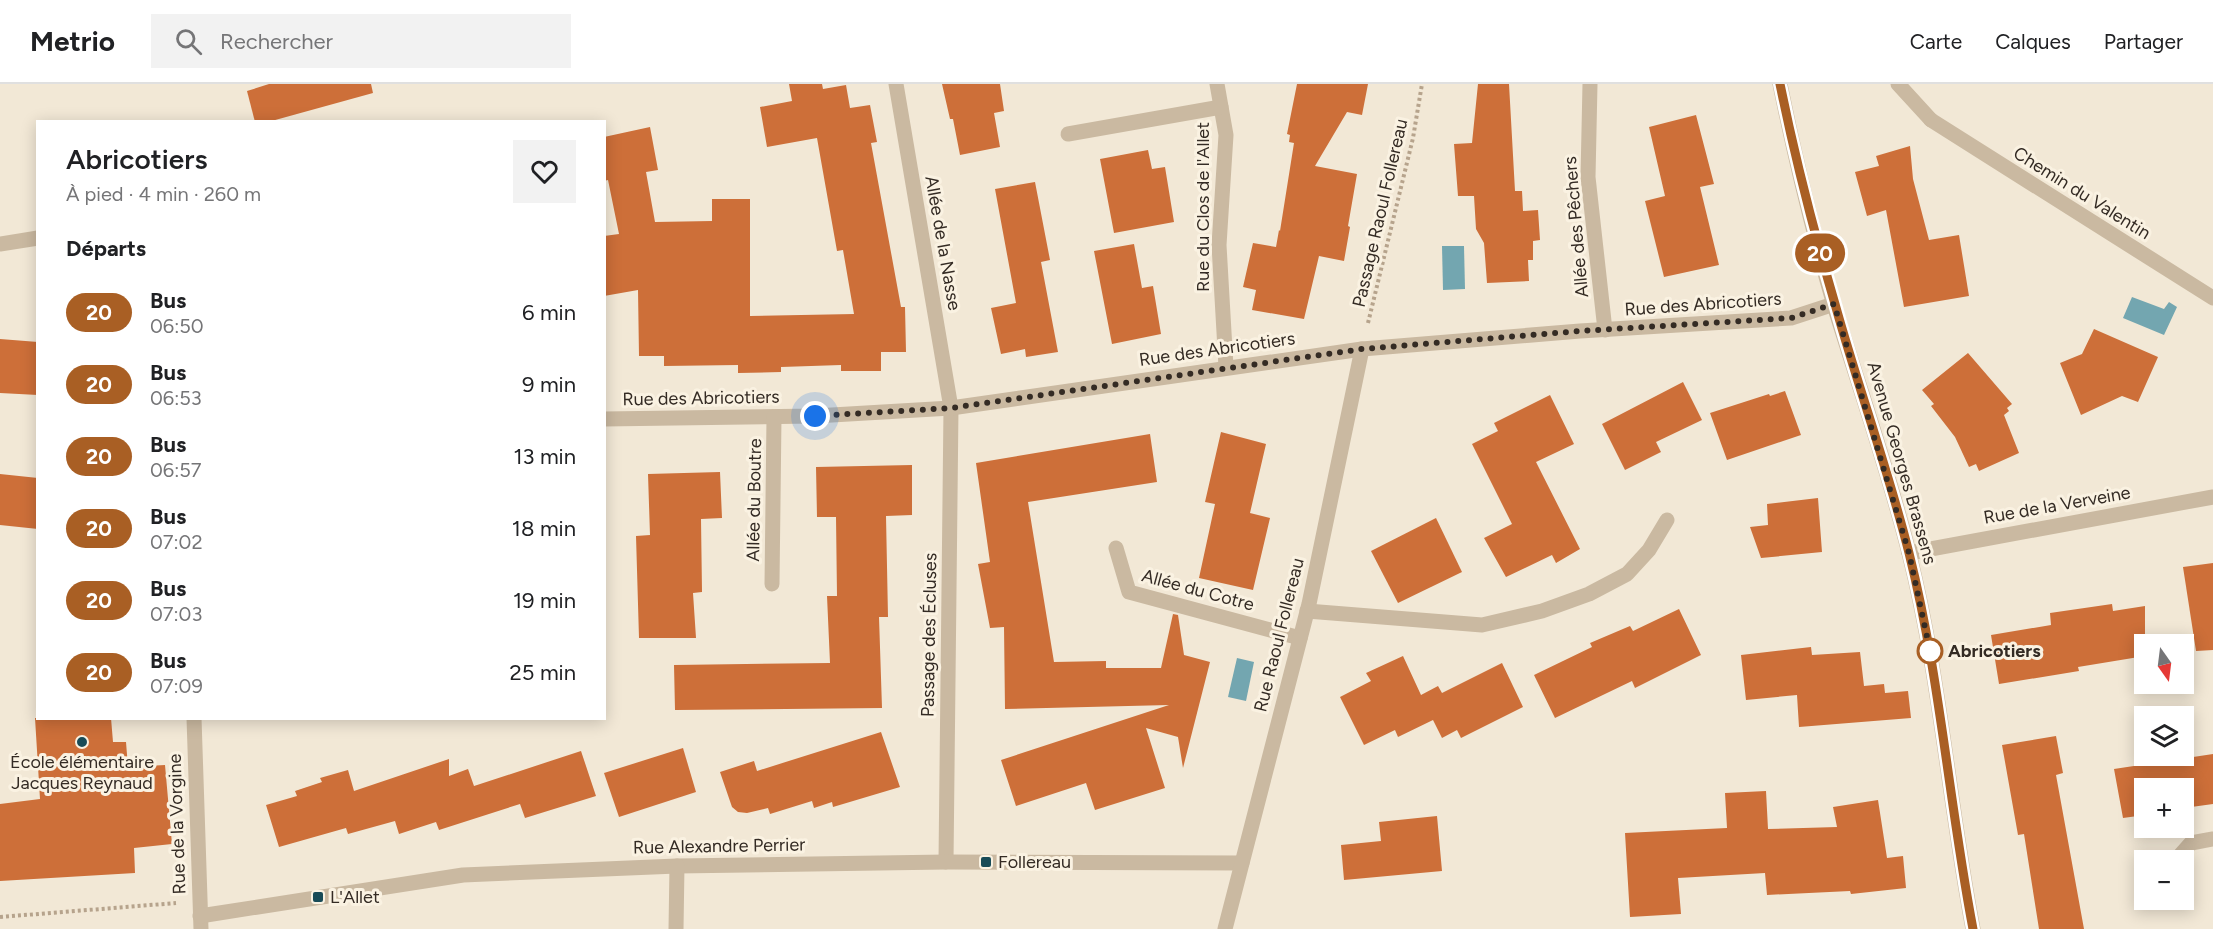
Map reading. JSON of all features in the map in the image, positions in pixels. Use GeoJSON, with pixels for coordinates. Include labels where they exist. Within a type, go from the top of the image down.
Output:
{"type":"FeatureCollection","features":[{"type":"Feature","properties":{"kind":"street","name":"Allée de la Nasse"},"geometry":{"type":"LineString","coordinates":[[896,84],[951,408]]}},
{"type":"Feature","properties":{"kind":"street","name":"Rue du Clos de l'Allet"},"geometry":{"type":"LineString","coordinates":[[1217,84],[1226,135],[1219,245],[1226,367]]}},
{"type":"Feature","properties":{"kind":"street","name":"Allée des Pêchers"},"geometry":{"type":"LineString","coordinates":[[1590,84],[1588,177],[1605,330]]}},
{"type":"Feature","properties":{"kind":"street","name":"Avenue Georges Brassens"},"geometry":{"type":"LineString","coordinates":[[1780,84],[1800,177],[1834,304],[1909,553],[1930,651],[1960,861],[1973,929]]}},
{"type":"Feature","properties":{"kind":"street","name":"Chemin du Valentin"},"geometry":{"type":"LineString","coordinates":[[1898,84],[1931,120],[2213,298]]}},
{"type":"Feature","properties":{"kind":"street"},"geometry":{"type":"LineString","coordinates":[[1068,134],[1221,107]]}},
{"type":"Feature","properties":{"kind":"street"},"geometry":{"type":"LineString","coordinates":[[0,244],[36,238]]}},
{"type":"Feature","properties":{"kind":"street","name":"Rue des Abricotiers"},"geometry":{"type":"LineString","coordinates":[[606,418],[774,417],[951,408],[1362,349],[1791,318],[1834,304]]}},
{"type":"Feature","properties":{"kind":"street","name":"Rue Raoul Follereau"},"geometry":{"type":"LineString","coordinates":[[1225,929],[1307,611],[1362,349]]}},
{"type":"Feature","properties":{"kind":"street","name":"Passage des Écluses"},"geometry":{"type":"LineString","coordinates":[[946,862],[951,408]]}},
{"type":"Feature","properties":{"kind":"street","name":"Allée du Boutre"},"geometry":{"type":"LineString","coordinates":[[772,584],[774,417]]}},
{"type":"Feature","properties":{"kind":"street","name":"Rue de la Verveine"},"geometry":{"type":"LineString","coordinates":[[1909,553],[2213,496]]}},
{"type":"Feature","properties":{"kind":"street"},"geometry":{"type":"LineString","coordinates":[[1307,611],[1482,625],[1542,611],[1589,594],[1627,574],[1649,550],[1667,520]]}},
{"type":"Feature","properties":{"kind":"street","name":"Allée du Cotre"},"geometry":{"type":"LineString","coordinates":[[1116,548],[1129,592],[1300,638]]}},
{"type":"Feature","properties":{"kind":"street","name":"Rue de la Vorgine"},"geometry":{"type":"LineString","coordinates":[[194,720],[200,923]]}},
{"type":"Feature","properties":{"kind":"street"},"geometry":{"type":"LineString","coordinates":[[2185,850],[2191,843],[2213,839]]}},
{"type":"Feature","properties":{"kind":"street","name":"Rue Alexandre Perrier"},"geometry":{"type":"LineString","coordinates":[[200,923],[463,875],[677,866],[946,862],[1242,863]]}},
{"type":"Feature","properties":{"kind":"street"},"geometry":{"type":"LineString","coordinates":[[676,929],[677,866]]}},
{"type":"Feature","properties":{"kind":"path","name":"Passage Raoul Follereau"},"geometry":{"type":"LineString","coordinates":[[1362,349],[1413,138],[1422,84]]}},
{"type":"Feature","properties":{"kind":"path"},"geometry":{"type":"LineString","coordinates":[[0,916],[199,901]]}},
{"type":"Feature","properties":{"kind":"water"},"geometry":{"type":"Polygon","coordinates":[[[1442,246],[1464,246],[1465,289],[1443,290],[1442,246]]]}},
{"type":"Feature","properties":{"kind":"water"},"geometry":{"type":"Polygon","coordinates":[[[2132,297],[2164,309],[2169,302],[2177,307],[2164,335],[2123,318],[2132,297]]]}},
{"type":"Feature","properties":{"kind":"water"},"geometry":{"type":"Polygon","coordinates":[[[1237,658],[1254,662],[1246,701],[1228,697],[1237,658]]]}},
{"type":"Feature","properties":{"kind":"building"},"geometry":{"type":"Polygon","coordinates":[[[269,84],[371,84],[373,93],[275,120],[254,120],[247,91],[269,84]]]}},
{"type":"Feature","properties":{"kind":"building"},"geometry":{"type":"Polygon","coordinates":[[[789,84],[822,84],[823,89],[846,85],[850,108],[870,105],[877,142],[871,143],[901,307],[905,307],[906,352],[881,352],[881,371],[841,371],[841,365],[781,367],[781,372],[738,373],[738,365],[664,366],[664,356],[639,356],[638,290],[606,296],[606,236],[619,234],[608,180],[606,180],[606,137],[650,127],[658,170],[646,172],[655,222],[712,221],[712,199],[750,199],[750,316],[854,314],[843,250],[837,251],[817,138],[767,147],[760,107],[792,101],[789,84]]]}},
{"type":"Feature","properties":{"kind":"building"},"geometry":{"type":"Polygon","coordinates":[[[942,84],[1000,84],[1004,111],[994,113],[1000,147],[960,155],[953,119],[950,119],[942,84]]]}},
{"type":"Feature","properties":{"kind":"building"},"geometry":{"type":"Polygon","coordinates":[[[1297,84],[1368,84],[1362,115],[1347,112],[1315,166],[1357,174],[1344,261],[1319,256],[1304,319],[1252,310],[1256,290],[1243,287],[1253,243],[1276,247],[1294,143],[1289,142],[1290,135],[1287,134],[1297,84]]]}},
{"type":"Feature","properties":{"kind":"building"},"geometry":{"type":"Polygon","coordinates":[[[1478,84],[1509,84],[1515,191],[1522,191],[1523,211],[1538,210],[1540,240],[1533,241],[1533,260],[1528,260],[1529,281],[1487,283],[1484,243],[1476,229],[1474,196],[1458,196],[1454,144],[1472,143],[1478,84]]]}},
{"type":"Feature","properties":{"kind":"building"},"geometry":{"type":"Polygon","coordinates":[[[1696,115],[1714,184],[1700,187],[1719,265],[1664,277],[1645,201],[1665,196],[1649,127],[1696,115]]]}},
{"type":"Feature","properties":{"kind":"building"},"geometry":{"type":"Polygon","coordinates":[[[1910,146],[1913,179],[1929,240],[1959,235],[1969,296],[1904,307],[1886,210],[1867,216],[1855,172],[1879,166],[1876,156],[1910,146]]]}},
{"type":"Feature","properties":{"kind":"building"},"geometry":{"type":"Polygon","coordinates":[[[1148,150],[1152,169],[1165,167],[1174,222],[1114,233],[1100,159],[1148,150]]]}},
{"type":"Feature","properties":{"kind":"building"},"geometry":{"type":"Polygon","coordinates":[[[1035,182],[1050,260],[1041,262],[1058,352],[1026,357],[1025,349],[1001,354],[991,308],[1016,303],[995,189],[1035,182]]]}},
{"type":"Feature","properties":{"kind":"building"},"geometry":{"type":"Polygon","coordinates":[[[1134,244],[1142,288],[1153,286],[1161,334],[1112,344],[1094,251],[1134,244]]]}},
{"type":"Feature","properties":{"kind":"building"},"geometry":{"type":"Polygon","coordinates":[[[2094,329],[2158,357],[2138,402],[2122,396],[2081,415],[2060,363],[2082,354],[2094,329]]]}},
{"type":"Feature","properties":{"kind":"building"},"geometry":{"type":"Polygon","coordinates":[[[0,339],[36,342],[36,395],[0,393],[0,339]]]}},
{"type":"Feature","properties":{"kind":"building"},"geometry":{"type":"Polygon","coordinates":[[[1968,353],[2012,404],[2004,415],[2019,453],[1979,471],[1976,464],[1969,467],[1955,437],[1931,406],[1934,404],[1922,390],[1968,353]]]}},
{"type":"Feature","properties":{"kind":"building"},"geometry":{"type":"Polygon","coordinates":[[[1683,382],[1702,420],[1656,442],[1661,452],[1625,470],[1602,424],[1683,382]]]}},
{"type":"Feature","properties":{"kind":"building"},"geometry":{"type":"Polygon","coordinates":[[[1785,391],[1801,435],[1727,460],[1710,413],[1785,391]]]}},
{"type":"Feature","properties":{"kind":"building"},"geometry":{"type":"Polygon","coordinates":[[[1550,395],[1574,444],[1536,462],[1580,549],[1556,563],[1552,555],[1506,577],[1484,538],[1512,524],[1472,444],[1498,431],[1494,423],[1550,395]]]}},
{"type":"Feature","properties":{"kind":"building"},"geometry":{"type":"Polygon","coordinates":[[[1221,432],[1266,444],[1250,513],[1270,518],[1253,590],[1199,578],[1215,504],[1205,502],[1221,432]]]}},
{"type":"Feature","properties":{"kind":"building"},"geometry":{"type":"Polygon","coordinates":[[[1150,434],[1157,482],[1028,502],[1054,662],[1106,661],[1106,668],[1161,668],[1173,614],[1178,615],[1184,655],[1210,662],[1183,768],[1178,737],[1146,728],[1165,788],[1095,810],[1086,783],[1016,806],[1001,760],[1169,705],[1005,709],[1004,627],[990,628],[978,564],[990,562],[976,463],[1150,434]]]}},
{"type":"Feature","properties":{"kind":"building"},"geometry":{"type":"Polygon","coordinates":[[[912,465],[912,515],[886,516],[888,617],[879,617],[882,708],[675,710],[674,665],[830,663],[827,596],[837,596],[836,517],[817,517],[816,467],[912,465]]]}},
{"type":"Feature","properties":{"kind":"building"},"geometry":{"type":"Polygon","coordinates":[[[720,472],[722,518],[701,519],[702,592],[693,593],[696,638],[639,638],[636,536],[650,535],[648,474],[720,472]]]}},
{"type":"Feature","properties":{"kind":"building"},"geometry":{"type":"Polygon","coordinates":[[[0,474],[36,478],[36,529],[0,525],[0,474]]]}},
{"type":"Feature","properties":{"kind":"building"},"geometry":{"type":"Polygon","coordinates":[[[1818,498],[1822,552],[1761,558],[1750,527],[1768,525],[1767,504],[1818,498]]]}},
{"type":"Feature","properties":{"kind":"building"},"geometry":{"type":"Polygon","coordinates":[[[1436,518],[1462,572],[1398,603],[1371,551],[1436,518]]]}},
{"type":"Feature","properties":{"kind":"building"},"geometry":{"type":"Polygon","coordinates":[[[2213,563],[2213,650],[2196,651],[2183,567],[2213,563]]]}},
{"type":"Feature","properties":{"kind":"building"},"geometry":{"type":"Polygon","coordinates":[[[2112,604],[2113,611],[2145,606],[2145,634],[2134,634],[2134,658],[2078,667],[2079,671],[1999,684],[1991,635],[2051,625],[2050,613],[2112,604]]]}},
{"type":"Feature","properties":{"kind":"building"},"geometry":{"type":"Polygon","coordinates":[[[1679,609],[1701,655],[1635,688],[1632,681],[1555,718],[1534,675],[1592,647],[1590,643],[1630,626],[1633,631],[1679,609]]]}},
{"type":"Feature","properties":{"kind":"building"},"geometry":{"type":"Polygon","coordinates":[[[1811,647],[1812,655],[1860,652],[1864,686],[1884,684],[1885,693],[1908,691],[1911,718],[1799,727],[1797,695],[1746,700],[1741,655],[1811,647]]]}},
{"type":"Feature","properties":{"kind":"building"},"geometry":{"type":"Polygon","coordinates":[[[1403,656],[1421,695],[1438,686],[1442,693],[1502,663],[1523,707],[1461,738],[1457,730],[1442,738],[1433,720],[1398,737],[1395,730],[1364,745],[1340,697],[1371,681],[1366,673],[1403,656]]]}},
{"type":"Feature","properties":{"kind":"building","name":"École élémentaire Jacques Reynaud"},"geometry":{"type":"Polygon","coordinates":[[[35,718],[36,720],[111,720],[113,742],[126,742],[128,767],[165,765],[172,844],[134,848],[135,873],[0,881],[0,804],[40,799],[35,718]]]}},
{"type":"Feature","properties":{"kind":"building"},"geometry":{"type":"Polygon","coordinates":[[[881,732],[900,787],[833,807],[832,802],[814,808],[812,801],[770,814],[768,808],[747,813],[738,812],[732,807],[720,772],[754,761],[757,771],[881,732]]]}},
{"type":"Feature","properties":{"kind":"building"},"geometry":{"type":"Polygon","coordinates":[[[2056,736],[2063,773],[2056,775],[2084,929],[2039,929],[2024,834],[2018,835],[2002,745],[2056,736]]]}},
{"type":"Feature","properties":{"kind":"building"},"geometry":{"type":"Polygon","coordinates":[[[683,748],[696,792],[619,817],[604,773],[683,748]]]}},
{"type":"Feature","properties":{"kind":"building"},"geometry":{"type":"Polygon","coordinates":[[[581,751],[596,796],[525,818],[520,804],[439,830],[436,822],[399,834],[395,821],[348,834],[346,828],[279,847],[266,805],[297,796],[295,791],[322,782],[320,778],[348,770],[354,791],[449,759],[449,776],[468,769],[474,786],[581,751]]]}},
{"type":"Feature","properties":{"kind":"building"},"geometry":{"type":"Polygon","coordinates":[[[2213,754],[2213,804],[2194,807],[2194,778],[2134,778],[2134,816],[2123,818],[2114,769],[2134,766],[2194,766],[2194,757],[2213,754]]]}},
{"type":"Feature","properties":{"kind":"building"},"geometry":{"type":"Polygon","coordinates":[[[1766,791],[1768,829],[1837,827],[1833,807],[1878,800],[1887,858],[1903,856],[1906,888],[1851,894],[1850,891],[1767,895],[1765,873],[1678,878],[1681,914],[1630,917],[1625,833],[1727,828],[1725,793],[1766,791]]]}},
{"type":"Feature","properties":{"kind":"building"},"geometry":{"type":"Polygon","coordinates":[[[1437,816],[1442,871],[1344,880],[1341,845],[1381,841],[1379,822],[1437,816]]]}},
{"type":"Feature","properties":{"kind":"bus line","name":"20"},"geometry":{"type":"LineString","coordinates":[[1780,84],[1800,177],[1834,304],[1909,553],[1930,651],[1960,861],[1973,929]]}},
{"type":"Feature","properties":{"kind":"place","name":"Abricotiers"},"geometry":{"type":"Point","coordinates":[1930,651]}},
{"type":"Feature","properties":{"kind":"place","name":"École élémentaire Jacques Reynaud"},"geometry":{"type":"Point","coordinates":[82,742]}},
{"type":"Feature","properties":{"kind":"place","name":"Follereau"},"geometry":{"type":"Point","coordinates":[986,862]}},
{"type":"Feature","properties":{"kind":"place","name":"L'Allet"},"geometry":{"type":"Point","coordinates":[318,897]}},
{"type":"Feature","properties":{"kind":"route"},"geometry":{"type":"LineString","coordinates":[[815,416],[951,408],[1362,349],[1580,331],[1791,318],[1834,304],[1909,553],[1930,651]]}}]}
